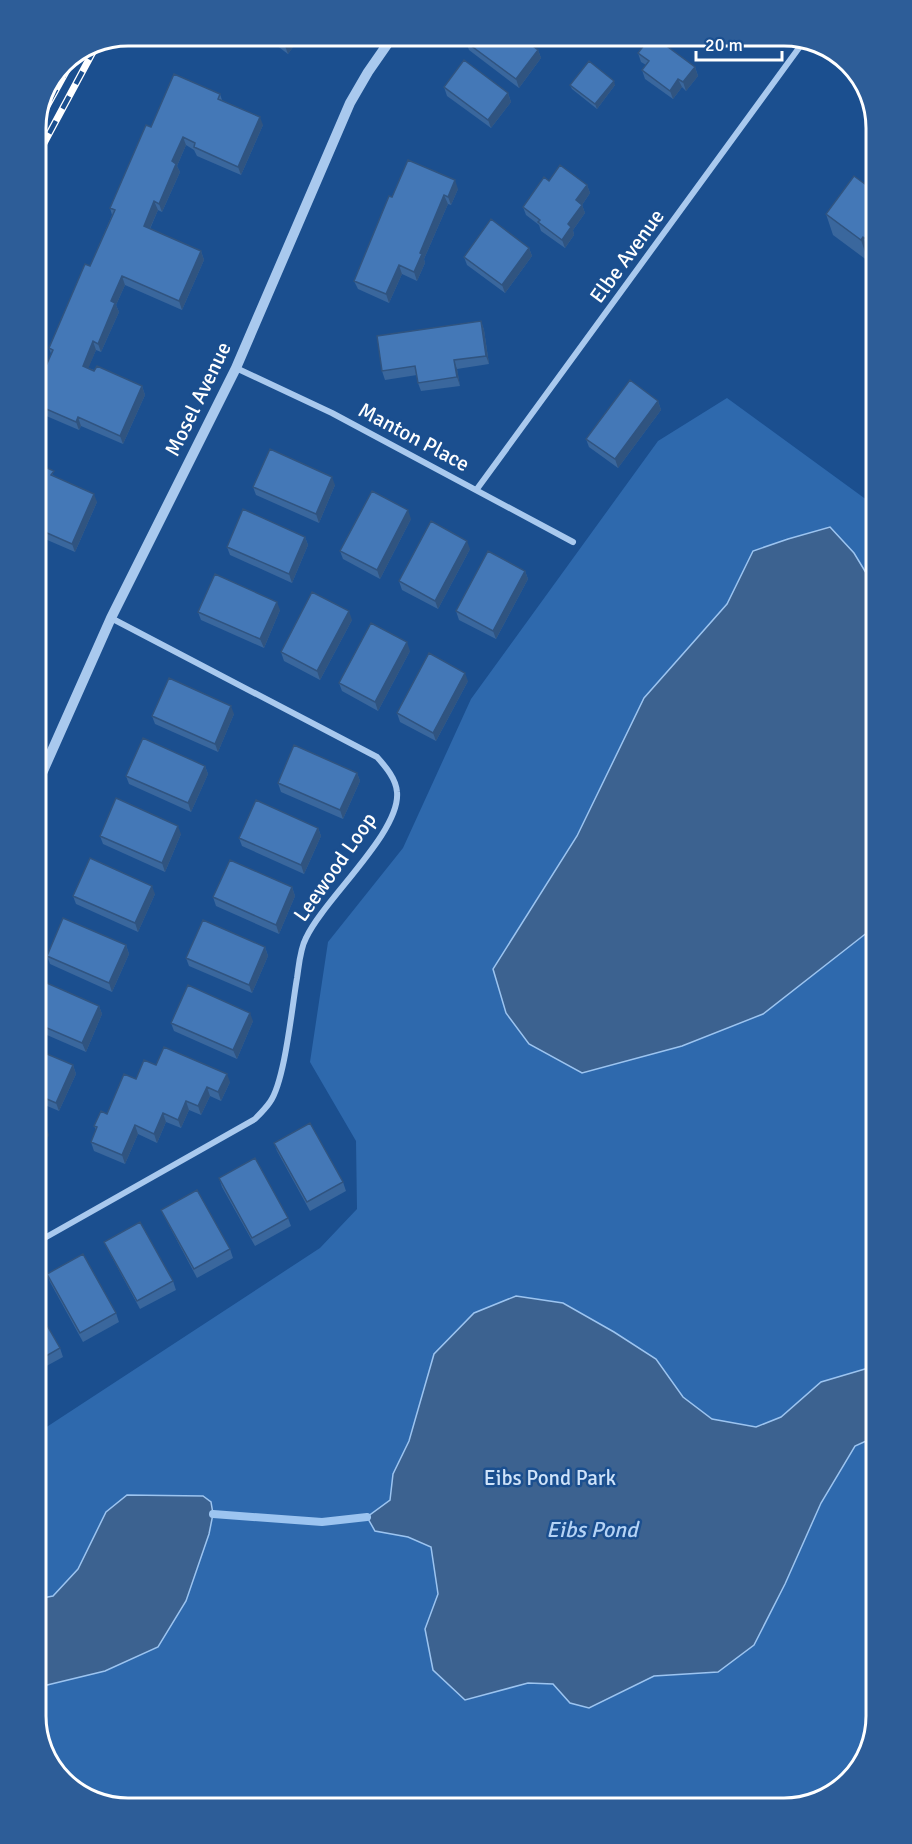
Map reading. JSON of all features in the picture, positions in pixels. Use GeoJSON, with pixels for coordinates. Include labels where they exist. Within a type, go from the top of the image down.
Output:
{"type":"FeatureCollection","features":[{"type":"Feature","properties":{"kind":"street","name":"Mosel Avenue"},"geometry":{"type":"LineString","coordinates":[[47,763],[111,618],[236,368],[350,103],[386,46]]}},
{"type":"Feature","properties":{"kind":"street","name":"Elbe Avenue"},"geometry":{"type":"LineString","coordinates":[[477,489],[799,48]]}},
{"type":"Feature","properties":{"kind":"street","name":"Manton Place"},"geometry":{"type":"LineString","coordinates":[[236,368],[332,412],[573,542]]}},
{"type":"Feature","properties":{"kind":"street","name":"Leewood Loop"},"geometry":{"type":"LineString","coordinates":[[46,1237],[255,1119],[271,1101],[280,1080],[298,967],[305,938],[384,831],[394,811],[397,792],[390,773],[377,757],[111,618]]}},
{"type":"Feature","properties":{"kind":"green space","name":"Eibs Pond Park"},"geometry":{"type":"Polygon","coordinates":[[[727,398],[866,499],[866,1716],[857,1752],[845,1770],[825,1787],[800,1796],[784,1798],[123,1797],[92,1789],[67,1770],[57,1757],[48,1732],[46,1716],[46,1427],[320,1248],[357,1209],[356,1141],[310,1062],[328,942],[403,848],[471,699],[658,441],[727,398]]]}},
{"type":"Feature","properties":{"kind":"water"},"geometry":{"type":"Polygon","coordinates":[[[830,527],[854,553],[866,573],[866,933],[763,1014],[682,1046],[582,1073],[529,1044],[506,1013],[493,969],[577,836],[644,698],[727,604],[753,551],[830,527]]]}},
{"type":"Feature","properties":{"kind":"water","name":"Eibs Pond"},"geometry":{"type":"Polygon","coordinates":[[[516,1296],[563,1303],[656,1359],[683,1397],[712,1419],[756,1427],[781,1417],[821,1382],[866,1369],[866,1441],[855,1446],[821,1503],[785,1584],[754,1645],[718,1672],[654,1676],[589,1708],[570,1703],[553,1684],[528,1683],[465,1700],[433,1670],[425,1629],[438,1594],[431,1547],[408,1537],[375,1531],[367,1517],[390,1500],[393,1474],[409,1441],[434,1354],[474,1313],[516,1296]]]}},
{"type":"Feature","properties":{"kind":"water"},"geometry":{"type":"Polygon","coordinates":[[[127,1495],[203,1496],[211,1502],[213,1514],[209,1534],[186,1601],[158,1647],[105,1671],[46,1685],[46,1597],[53,1596],[78,1569],[106,1512],[127,1495]]]}},
{"type":"Feature","properties":{"kind":"building"},"geometry":{"type":"Polygon","coordinates":[[[472,47],[534,47],[538,50],[516,79],[472,47]]]}},
{"type":"Feature","properties":{"kind":"building"},"geometry":{"type":"Polygon","coordinates":[[[643,47],[668,47],[695,67],[683,82],[678,79],[670,91],[642,70],[649,61],[638,53],[643,47]]]}},
{"type":"Feature","properties":{"kind":"building"},"geometry":{"type":"Polygon","coordinates":[[[464,60],[508,93],[488,120],[444,87],[464,60]]]}},
{"type":"Feature","properties":{"kind":"building"},"geometry":{"type":"Polygon","coordinates":[[[589,61],[614,81],[595,104],[570,85],[589,61]]]}},
{"type":"Feature","properties":{"kind":"building"},"geometry":{"type":"Polygon","coordinates":[[[174,74],[220,94],[218,99],[260,117],[238,167],[194,147],[195,143],[183,137],[172,161],[176,164],[159,204],[154,201],[144,226],[201,251],[179,301],[122,276],[111,301],[115,303],[98,344],[93,341],[83,366],[94,371],[97,366],[142,386],[120,436],[78,417],[76,422],[47,409],[47,364],[53,350],[49,348],[85,264],[90,266],[115,210],[110,208],[146,125],[151,127],[174,74]]]}},
{"type":"Feature","properties":{"kind":"building"},"geometry":{"type":"Polygon","coordinates":[[[408,160],[455,180],[448,197],[444,195],[414,272],[399,265],[386,294],[354,281],[389,196],[392,197],[408,160]]]}},
{"type":"Feature","properties":{"kind":"building"},"geometry":{"type":"Polygon","coordinates":[[[560,165],[587,185],[576,200],[582,205],[568,224],[571,227],[562,240],[523,207],[544,177],[549,181],[560,165]]]}},
{"type":"Feature","properties":{"kind":"building"},"geometry":{"type":"Polygon","coordinates":[[[854,176],[866,185],[866,239],[863,237],[861,240],[826,214],[854,176]]]}},
{"type":"Feature","properties":{"kind":"building"},"geometry":{"type":"Polygon","coordinates":[[[491,219],[529,248],[502,285],[464,257],[491,219]]]}},
{"type":"Feature","properties":{"kind":"building"},"geometry":{"type":"Polygon","coordinates":[[[481,321],[486,356],[454,360],[457,377],[418,383],[415,366],[382,371],[377,336],[481,321]]]}},
{"type":"Feature","properties":{"kind":"building"},"geometry":{"type":"Polygon","coordinates":[[[630,380],[658,401],[615,459],[586,439],[630,380]]]}},
{"type":"Feature","properties":{"kind":"building"},"geometry":{"type":"Polygon","coordinates":[[[270,449],[332,477],[316,514],[253,487],[270,449]]]}},
{"type":"Feature","properties":{"kind":"building"},"geometry":{"type":"Polygon","coordinates":[[[47,468],[54,471],[51,475],[94,494],[72,544],[47,533],[47,468]]]}},
{"type":"Feature","properties":{"kind":"building"},"geometry":{"type":"Polygon","coordinates":[[[372,491],[408,510],[377,570],[340,551],[372,491]]]}},
{"type":"Feature","properties":{"kind":"building"},"geometry":{"type":"Polygon","coordinates":[[[243,509],[305,537],[289,574],[227,547],[243,509]]]}},
{"type":"Feature","properties":{"kind":"building"},"geometry":{"type":"Polygon","coordinates":[[[431,521],[467,541],[435,601],[399,581],[431,521]]]}},
{"type":"Feature","properties":{"kind":"building"},"geometry":{"type":"Polygon","coordinates":[[[488,551],[525,571],[493,631],[456,611],[488,551]]]}},
{"type":"Feature","properties":{"kind":"building"},"geometry":{"type":"Polygon","coordinates":[[[215,574],[277,602],[260,639],[198,612],[215,574]]]}},
{"type":"Feature","properties":{"kind":"building"},"geometry":{"type":"Polygon","coordinates":[[[312,592],[349,611],[317,671],[281,652],[312,592]]]}},
{"type":"Feature","properties":{"kind":"building"},"geometry":{"type":"Polygon","coordinates":[[[371,623],[407,642],[375,702],[339,683],[371,623]]]}},
{"type":"Feature","properties":{"kind":"building"},"geometry":{"type":"Polygon","coordinates":[[[429,653],[465,673],[433,733],[397,713],[429,653]]]}},
{"type":"Feature","properties":{"kind":"building"},"geometry":{"type":"Polygon","coordinates":[[[169,678],[231,706],[215,744],[152,716],[169,678]]]}},
{"type":"Feature","properties":{"kind":"building"},"geometry":{"type":"Polygon","coordinates":[[[143,738],[205,766],[188,803],[126,776],[143,738]]]}},
{"type":"Feature","properties":{"kind":"building"},"geometry":{"type":"Polygon","coordinates":[[[294,745],[357,773],[340,810],[278,783],[294,745]]]}},
{"type":"Feature","properties":{"kind":"building"},"geometry":{"type":"Polygon","coordinates":[[[116,798],[178,826],[162,863],[100,836],[116,798]]]}},
{"type":"Feature","properties":{"kind":"building"},"geometry":{"type":"Polygon","coordinates":[[[256,800],[318,828],[301,865],[239,838],[256,800]]]}},
{"type":"Feature","properties":{"kind":"building"},"geometry":{"type":"Polygon","coordinates":[[[90,858],[152,886],[135,923],[73,896],[90,858]]]}},
{"type":"Feature","properties":{"kind":"building"},"geometry":{"type":"Polygon","coordinates":[[[230,860],[292,887],[276,925],[213,897],[230,860]]]}},
{"type":"Feature","properties":{"kind":"building"},"geometry":{"type":"Polygon","coordinates":[[[63,918],[126,945],[109,983],[47,956],[63,918]]]}},
{"type":"Feature","properties":{"kind":"building"},"geometry":{"type":"Polygon","coordinates":[[[203,920],[265,947],[249,985],[186,958],[203,920]]]}},
{"type":"Feature","properties":{"kind":"building"},"geometry":{"type":"Polygon","coordinates":[[[46,983],[99,1006],[82,1043],[46,1028],[46,983]]]}},
{"type":"Feature","properties":{"kind":"building"},"geometry":{"type":"Polygon","coordinates":[[[188,985],[250,1013],[233,1050],[171,1023],[188,985]]]}},
{"type":"Feature","properties":{"kind":"building"},"geometry":{"type":"Polygon","coordinates":[[[164,1047],[227,1074],[218,1092],[207,1087],[198,1106],[186,1101],[178,1120],[163,1113],[154,1134],[135,1125],[122,1155],[91,1142],[97,1127],[94,1126],[101,1111],[107,1114],[124,1074],[136,1079],[144,1060],[156,1065],[164,1047]]]}},
{"type":"Feature","properties":{"kind":"building"},"geometry":{"type":"Polygon","coordinates":[[[46,1054],[73,1065],[56,1103],[46,1099],[46,1054]]]}},
{"type":"Feature","properties":{"kind":"building"},"geometry":{"type":"Polygon","coordinates":[[[310,1123],[343,1182],[307,1202],[274,1143],[310,1123]]]}},
{"type":"Feature","properties":{"kind":"building"},"geometry":{"type":"Polygon","coordinates":[[[255,1158],[288,1218],[252,1238],[219,1178],[255,1158]]]}},
{"type":"Feature","properties":{"kind":"building"},"geometry":{"type":"Polygon","coordinates":[[[197,1190],[230,1249],[194,1269],[161,1210],[197,1190]]]}},
{"type":"Feature","properties":{"kind":"building"},"geometry":{"type":"Polygon","coordinates":[[[140,1222],[173,1281],[137,1301],[104,1242],[140,1222]]]}},
{"type":"Feature","properties":{"kind":"building"},"geometry":{"type":"Polygon","coordinates":[[[83,1254],[116,1313],[80,1333],[47,1274],[83,1254]]]}},
{"type":"Feature","properties":{"kind":"building"},"geometry":{"type":"Polygon","coordinates":[[[46,1324],[60,1348],[46,1356],[46,1324]]]}},
{"type":"Feature","properties":{"kind":"waterway"},"geometry":{"type":"LineString","coordinates":[[213,1514],[322,1522],[367,1517]]}},
{"type":"Feature","properties":{"kind":"railway"},"geometry":{"type":"LineString","coordinates":[[47,138],[91,55]]}}]}
